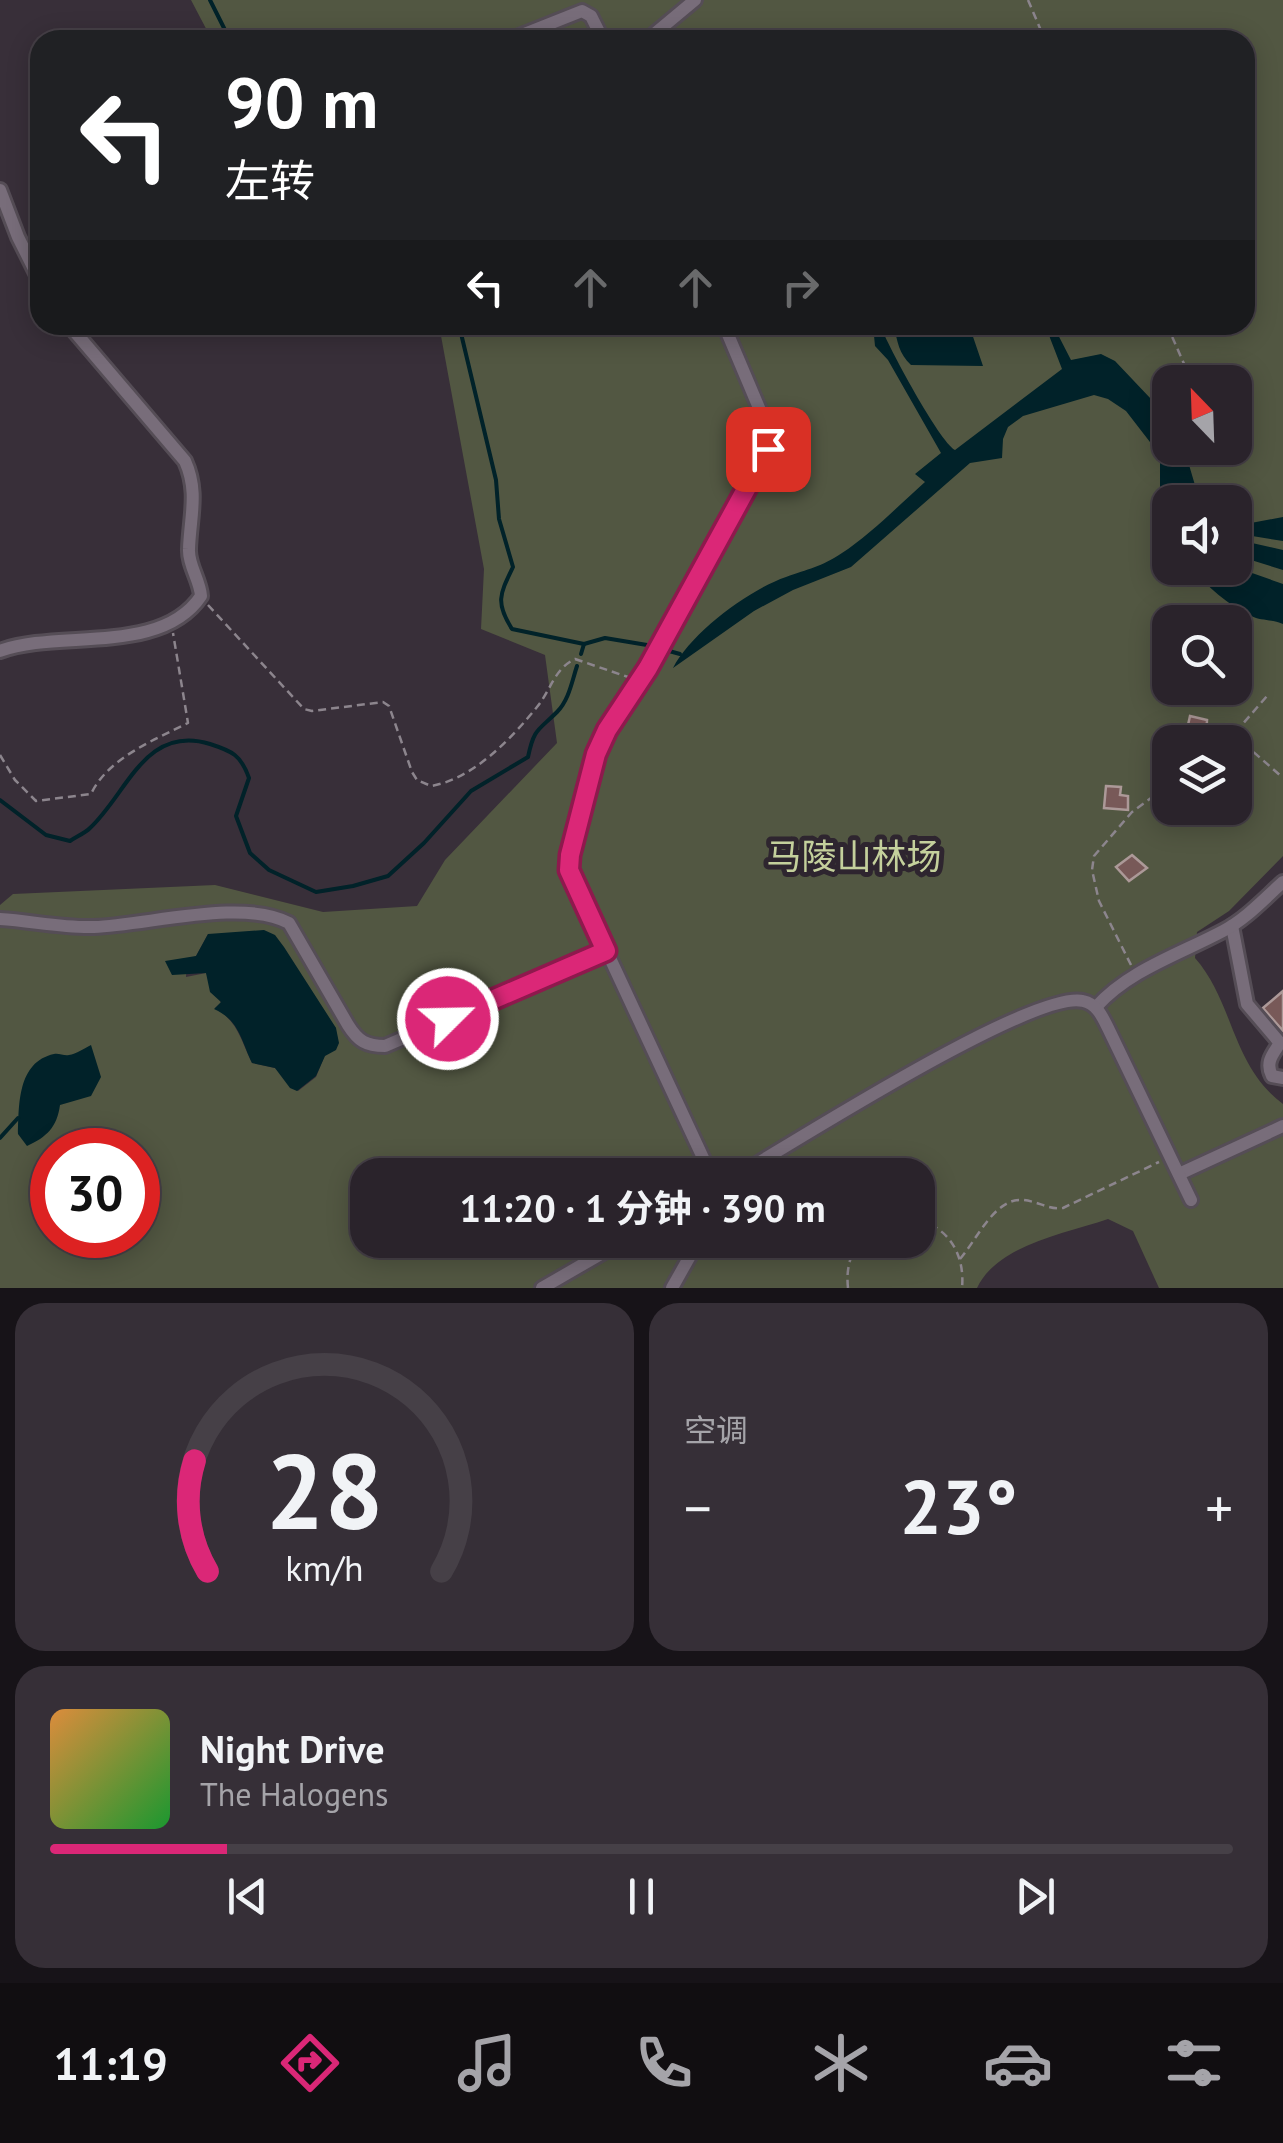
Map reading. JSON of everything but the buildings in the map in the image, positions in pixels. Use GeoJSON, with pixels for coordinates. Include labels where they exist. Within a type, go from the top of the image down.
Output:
{"type":"FeatureCollection","features":[{"type":"Feature","properties":{"kind":"street"},"geometry":{"type":"LineString","coordinates":[[584,0],[599,30]]}},
{"type":"Feature","properties":{"kind":"street"},"geometry":{"type":"LineString","coordinates":[[659,30],[696,0]]}},
{"type":"Feature","properties":{"kind":"street"},"geometry":{"type":"LineString","coordinates":[[533,30],[582,11],[591,16]]}},
{"type":"Feature","properties":{"kind":"street"},"geometry":{"type":"LineString","coordinates":[[0,190],[30,258]]}},
{"type":"Feature","properties":{"kind":"street"},"geometry":{"type":"LineString","coordinates":[[0,651],[132,634],[170,620],[201,596],[188,551],[194,504],[192,476],[186,461],[78,335]]}},
{"type":"Feature","properties":{"kind":"street"},"geometry":{"type":"LineString","coordinates":[[703,1158],[572,882],[570,855],[596,754],[615,714],[638,681],[768,449],[770,434],[728,335]]}},
{"type":"Feature","properties":{"kind":"street"},"geometry":{"type":"LineString","coordinates":[[1096,1006],[1136,975],[1232,926],[1283,882]]}},
{"type":"Feature","properties":{"kind":"street"},"geometry":{"type":"LineString","coordinates":[[0,918],[53,926],[96,927],[246,912],[277,917],[289,923],[348,1025],[357,1039],[368,1046],[385,1046],[606,951]]}},
{"type":"Feature","properties":{"kind":"street"},"geometry":{"type":"LineString","coordinates":[[1232,926],[1247,1004],[1280,1043],[1269,1061],[1269,1070],[1272,1076],[1283,1078]]}},
{"type":"Feature","properties":{"kind":"street"},"geometry":{"type":"LineString","coordinates":[[767,1158],[961,1045],[1034,1009],[1082,1000],[1096,1006],[1191,1200]]}},
{"type":"Feature","properties":{"kind":"street"},"geometry":{"type":"LineString","coordinates":[[1176,1169],[1283,1126]]}},
{"type":"Feature","properties":{"kind":"street"},"geometry":{"type":"LineString","coordinates":[[542,1288],[594,1258]]}},
{"type":"Feature","properties":{"kind":"street"},"geometry":{"type":"LineString","coordinates":[[672,1288],[689,1258]]}},
{"type":"Feature","properties":{"kind":"path"},"geometry":{"type":"LineString","coordinates":[[1028,0],[1041,30]]}},
{"type":"Feature","properties":{"kind":"path"},"geometry":{"type":"LineString","coordinates":[[1171,335],[1185,365]]}},
{"type":"Feature","properties":{"kind":"path"},"geometry":{"type":"LineString","coordinates":[[201,596],[304,709],[327,710],[383,702],[389,706],[412,772],[417,780],[431,786],[454,779],[487,756],[539,705],[562,665],[575,660],[638,681]]}},
{"type":"Feature","properties":{"kind":"path"},"geometry":{"type":"LineString","coordinates":[[0,755],[15,780],[36,800],[91,794],[129,754],[188,722],[170,620]]}},
{"type":"Feature","properties":{"kind":"path"},"geometry":{"type":"LineString","coordinates":[[1242,725],[1267,696]]}},
{"type":"Feature","properties":{"kind":"path"},"geometry":{"type":"LineString","coordinates":[[1252,751],[1281,776]]}},
{"type":"Feature","properties":{"kind":"path"},"geometry":{"type":"LineString","coordinates":[[1136,975],[1100,900],[1092,870],[1094,856],[1132,812],[1152,797]]}},
{"type":"Feature","properties":{"kind":"path"},"geometry":{"type":"LineString","coordinates":[[960,1259],[1004,1204],[1023,1200],[1062,1208],[1156,1162],[1176,1169]]}},
{"type":"Feature","properties":{"kind":"path"},"geometry":{"type":"LineString","coordinates":[[935,1227],[945,1234],[960,1259],[962,1288]]}},
{"type":"Feature","properties":{"kind":"path"},"geometry":{"type":"LineString","coordinates":[[848,1288],[850,1258]]}},
{"type":"Feature","properties":{"kind":"green space","name":"马陵山林场"},"geometry":{"type":"Polygon","coordinates":[[[191,0],[1283,0],[1283,856],[1229,911],[1197,932],[1195,958],[1218,994],[1253,1071],[1283,1104],[1283,1288],[1159,1288],[1133,1231],[1108,1219],[1016,1251],[987,1273],[977,1288],[0,1288],[0,905],[13,894],[215,885],[323,912],[417,906],[445,860],[557,743],[545,655],[481,629],[484,569],[441,335],[1255,335],[1255,30],[207,30],[191,0]],[[208,934],[196,956],[187,960],[186,977],[206,973],[221,1003],[215,1008],[234,1025],[252,1063],[275,1068],[298,1091],[316,1077],[336,1028],[328,1018],[208,934]]]}},
{"type":"Feature","properties":{"kind":"water"},"geometry":{"type":"Polygon","coordinates":[[[874,335],[885,335],[926,412],[955,450],[1062,369],[1049,335],[1058,335],[1071,360],[1101,354],[1115,361],[1152,400],[1152,445],[1126,411],[1094,395],[1023,416],[1008,427],[1002,458],[970,463],[851,567],[793,590],[754,611],[673,668],[693,641],[722,614],[771,583],[842,553],[925,482],[915,474],[941,453],[888,360],[875,346],[874,335]]]}},
{"type":"Feature","properties":{"kind":"water"},"geometry":{"type":"Polygon","coordinates":[[[896,335],[972,335],[983,366],[911,365],[896,335]]]}},
{"type":"Feature","properties":{"kind":"water"},"geometry":{"type":"Polygon","coordinates":[[[1160,465],[1189,465],[1195,485],[1160,485],[1160,465]]]}},
{"type":"Feature","properties":{"kind":"water"},"geometry":{"type":"Polygon","coordinates":[[[1283,517],[1283,541],[1252,536],[1252,523],[1283,517]]]}},
{"type":"Feature","properties":{"kind":"water"},"geometry":{"type":"Polygon","coordinates":[[[1252,543],[1283,550],[1283,570],[1252,560],[1252,543]]]}},
{"type":"Feature","properties":{"kind":"water"},"geometry":{"type":"Polygon","coordinates":[[[1252,573],[1283,584],[1283,624],[1255,618],[1252,605],[1232,605],[1208,585],[1252,585],[1252,573]]]}},
{"type":"Feature","properties":{"kind":"water"},"geometry":{"type":"Polygon","coordinates":[[[264,930],[275,935],[284,947],[336,1028],[336,1050],[325,1056],[316,1076],[297,1091],[275,1068],[252,1063],[234,1025],[214,1009],[221,1002],[210,992],[206,973],[172,975],[165,961],[196,956],[208,934],[264,930]]]}},
{"type":"Feature","properties":{"kind":"water"},"geometry":{"type":"Polygon","coordinates":[[[91,1045],[101,1077],[91,1096],[60,1105],[51,1128],[30,1128],[27,1146],[18,1134],[20,1098],[27,1075],[42,1059],[72,1054],[91,1045]]]}},
{"type":"Feature","properties":{"kind":"waterway"},"geometry":{"type":"LineString","coordinates":[[210,0],[225,30]]}},
{"type":"Feature","properties":{"kind":"waterway"},"geometry":{"type":"LineString","coordinates":[[461,335],[496,480],[499,519],[513,567],[502,591],[503,612],[512,629],[584,644]]}},
{"type":"Feature","properties":{"kind":"waterway"},"geometry":{"type":"LineString","coordinates":[[581,654],[584,644],[605,638],[647,645]]}},
{"type":"Feature","properties":{"kind":"waterway"},"geometry":{"type":"LineString","coordinates":[[669,651],[680,654]]}},
{"type":"Feature","properties":{"kind":"waterway"},"geometry":{"type":"LineString","coordinates":[[0,800],[46,835],[70,841],[90,828],[153,753],[188,740],[210,744],[235,755],[249,778],[236,816],[250,853],[269,870],[316,892],[353,886],[388,876],[471,791],[528,757],[532,740],[564,702],[577,666]]}},
{"type":"Feature","properties":{"kind":"waterway"},"geometry":{"type":"LineString","coordinates":[[0,1138],[18,1118]]}},
{"type":"Feature","properties":{"kind":"route"},"geometry":{"type":"LineString","coordinates":[[448,1019],[606,951],[569,870],[596,754],[615,714],[648,668],[768,449]]}}]}
